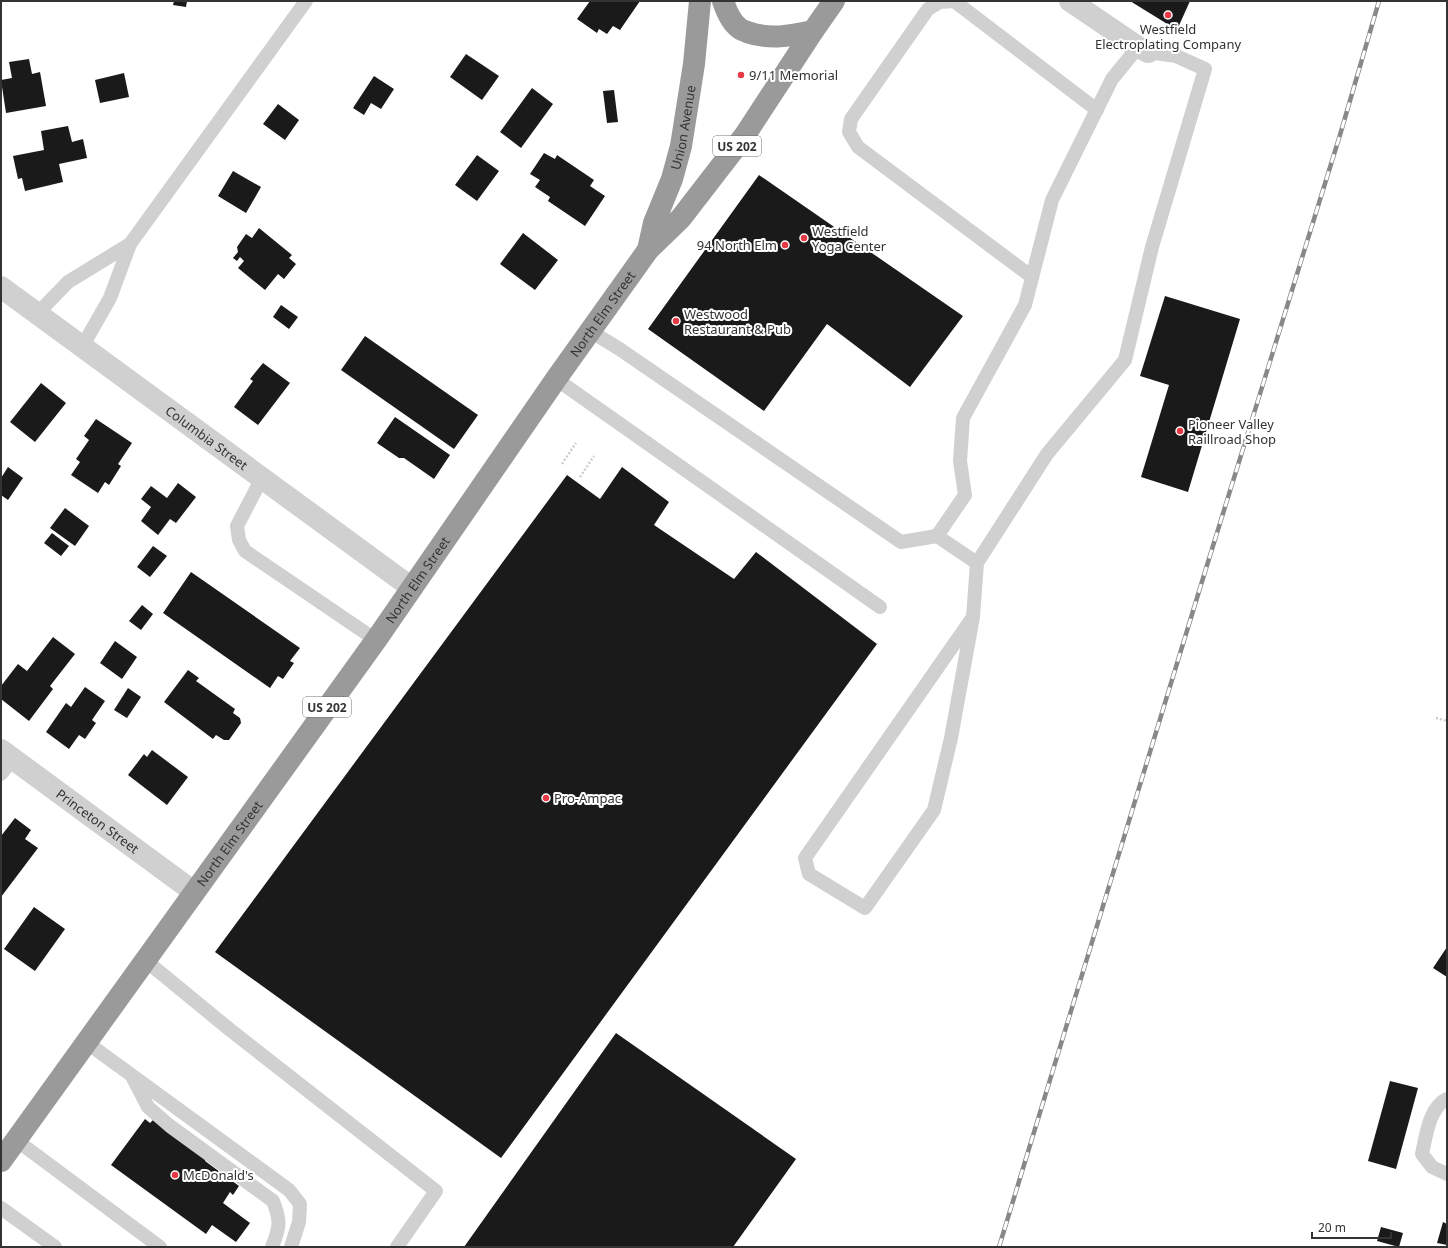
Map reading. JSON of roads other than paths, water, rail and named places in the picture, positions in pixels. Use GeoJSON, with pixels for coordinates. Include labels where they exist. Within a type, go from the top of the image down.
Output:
{"type":"FeatureCollection","features":[{"type":"Feature","properties":{"kind":"highway","name":"Union Avenue"},"geometry":{"type":"LineString","coordinates":[[648,250],[654,223],[672,179],[681,146],[694,64],[700,1]]}},
{"type":"Feature","properties":{"kind":"highway"},"geometry":{"type":"LineString","coordinates":[[723,1],[727,13],[739,29],[752,34],[778,37],[813,31]]}},
{"type":"Feature","properties":{"kind":"highway","name":"North Elm Street"},"geometry":{"type":"LineString","coordinates":[[1,1161],[376,640],[556,378],[648,250],[681,218],[741,142],[834,1]]}},
{"type":"Feature","properties":{"kind":"street"},"geometry":{"type":"LineString","coordinates":[[1070,1],[1143,49]]}},
{"type":"Feature","properties":{"kind":"street","name":"Columbia Street"},"geometry":{"type":"LineString","coordinates":[[1,287],[412,588]]}},
{"type":"Feature","properties":{"kind":"street","name":"Princeton Street"},"geometry":{"type":"LineString","coordinates":[[5,761],[194,892]]}},
{"type":"Feature","properties":{"kind":"lane"},"geometry":{"type":"LineString","coordinates":[[82,347],[110,298],[130,244],[306,1]]}},
{"type":"Feature","properties":{"kind":"lane"},"geometry":{"type":"LineString","coordinates":[[1032,277],[858,148],[849,132],[851,119],[928,9],[940,2],[954,1],[1097,110]]}},
{"type":"Feature","properties":{"kind":"lane"},"geometry":{"type":"LineString","coordinates":[[937,536],[965,495],[960,461],[963,418],[1025,305],[1052,200],[1112,79],[1143,49],[1176,56],[1205,69],[1152,247],[1125,360],[1047,454],[977,562],[973,617],[951,738],[934,810],[865,908],[809,874],[806,858],[973,617]]}},
{"type":"Feature","properties":{"kind":"lane"},"geometry":{"type":"LineString","coordinates":[[37,314],[68,282],[130,244]]}},
{"type":"Feature","properties":{"kind":"lane"},"geometry":{"type":"LineString","coordinates":[[590,330],[900,542],[937,536],[977,562]]}},
{"type":"Feature","properties":{"kind":"lane"},"geometry":{"type":"LineString","coordinates":[[556,378],[880,607]]}},
{"type":"Feature","properties":{"kind":"lane"},"geometry":{"type":"LineString","coordinates":[[262,478],[237,526],[239,540],[245,551],[376,640]]}},
{"type":"Feature","properties":{"kind":"lane"},"geometry":{"type":"LineString","coordinates":[[145,960],[206,1010],[436,1191],[397,1247]]}},
{"type":"Feature","properties":{"kind":"lane"},"geometry":{"type":"LineString","coordinates":[[86,1042],[289,1190],[300,1204],[299,1222],[291,1247]]}},
{"type":"Feature","properties":{"kind":"lane"},"geometry":{"type":"LineString","coordinates":[[131,1075],[148,1106],[170,1126],[273,1201],[279,1226],[272,1247]]}},
{"type":"Feature","properties":{"kind":"lane"},"geometry":{"type":"LineString","coordinates":[[1447,1100],[1442,1102],[1432,1115],[1422,1154],[1432,1167],[1447,1174]]}},
{"type":"Feature","properties":{"kind":"lane"},"geometry":{"type":"LineString","coordinates":[[16,1140],[160,1247]]}},
{"type":"Feature","properties":{"kind":"lane"},"geometry":{"type":"LineString","coordinates":[[1,1208],[55,1247]]}},
{"type":"Feature","properties":{"kind":"lane"},"geometry":{"type":"LineString","coordinates":[[144,1235],[168,1247]]}},
{"type":"Feature","properties":{"kind":"railway"},"geometry":{"type":"LineString","coordinates":[[999,1247],[1340,135],[1379,1]]}},
{"type":"Feature","properties":{"kind":"place","name":"Westfield Electroplating Company"},"geometry":{"type":"Point","coordinates":[1168,15]}},
{"type":"Feature","properties":{"kind":"place","name":"9/11 Memorial"},"geometry":{"type":"Point","coordinates":[741,75]}},
{"type":"Feature","properties":{"kind":"place","name":"Westfield Yoga Center"},"geometry":{"type":"Point","coordinates":[804,238]}},
{"type":"Feature","properties":{"kind":"place","name":"94 North Elm"},"geometry":{"type":"Point","coordinates":[785,245]}},
{"type":"Feature","properties":{"kind":"place","name":"Westwood Restaurant & Pub"},"geometry":{"type":"Point","coordinates":[676,321]}},
{"type":"Feature","properties":{"kind":"place","name":"Pioneer Valley Raillroad Shop"},"geometry":{"type":"Point","coordinates":[1180,431]}},
{"type":"Feature","properties":{"kind":"place","name":"Pro-Ampac"},"geometry":{"type":"Point","coordinates":[546,798]}},
{"type":"Feature","properties":{"kind":"place","name":"McDonald's"},"geometry":{"type":"Point","coordinates":[175,1175]}}]}
